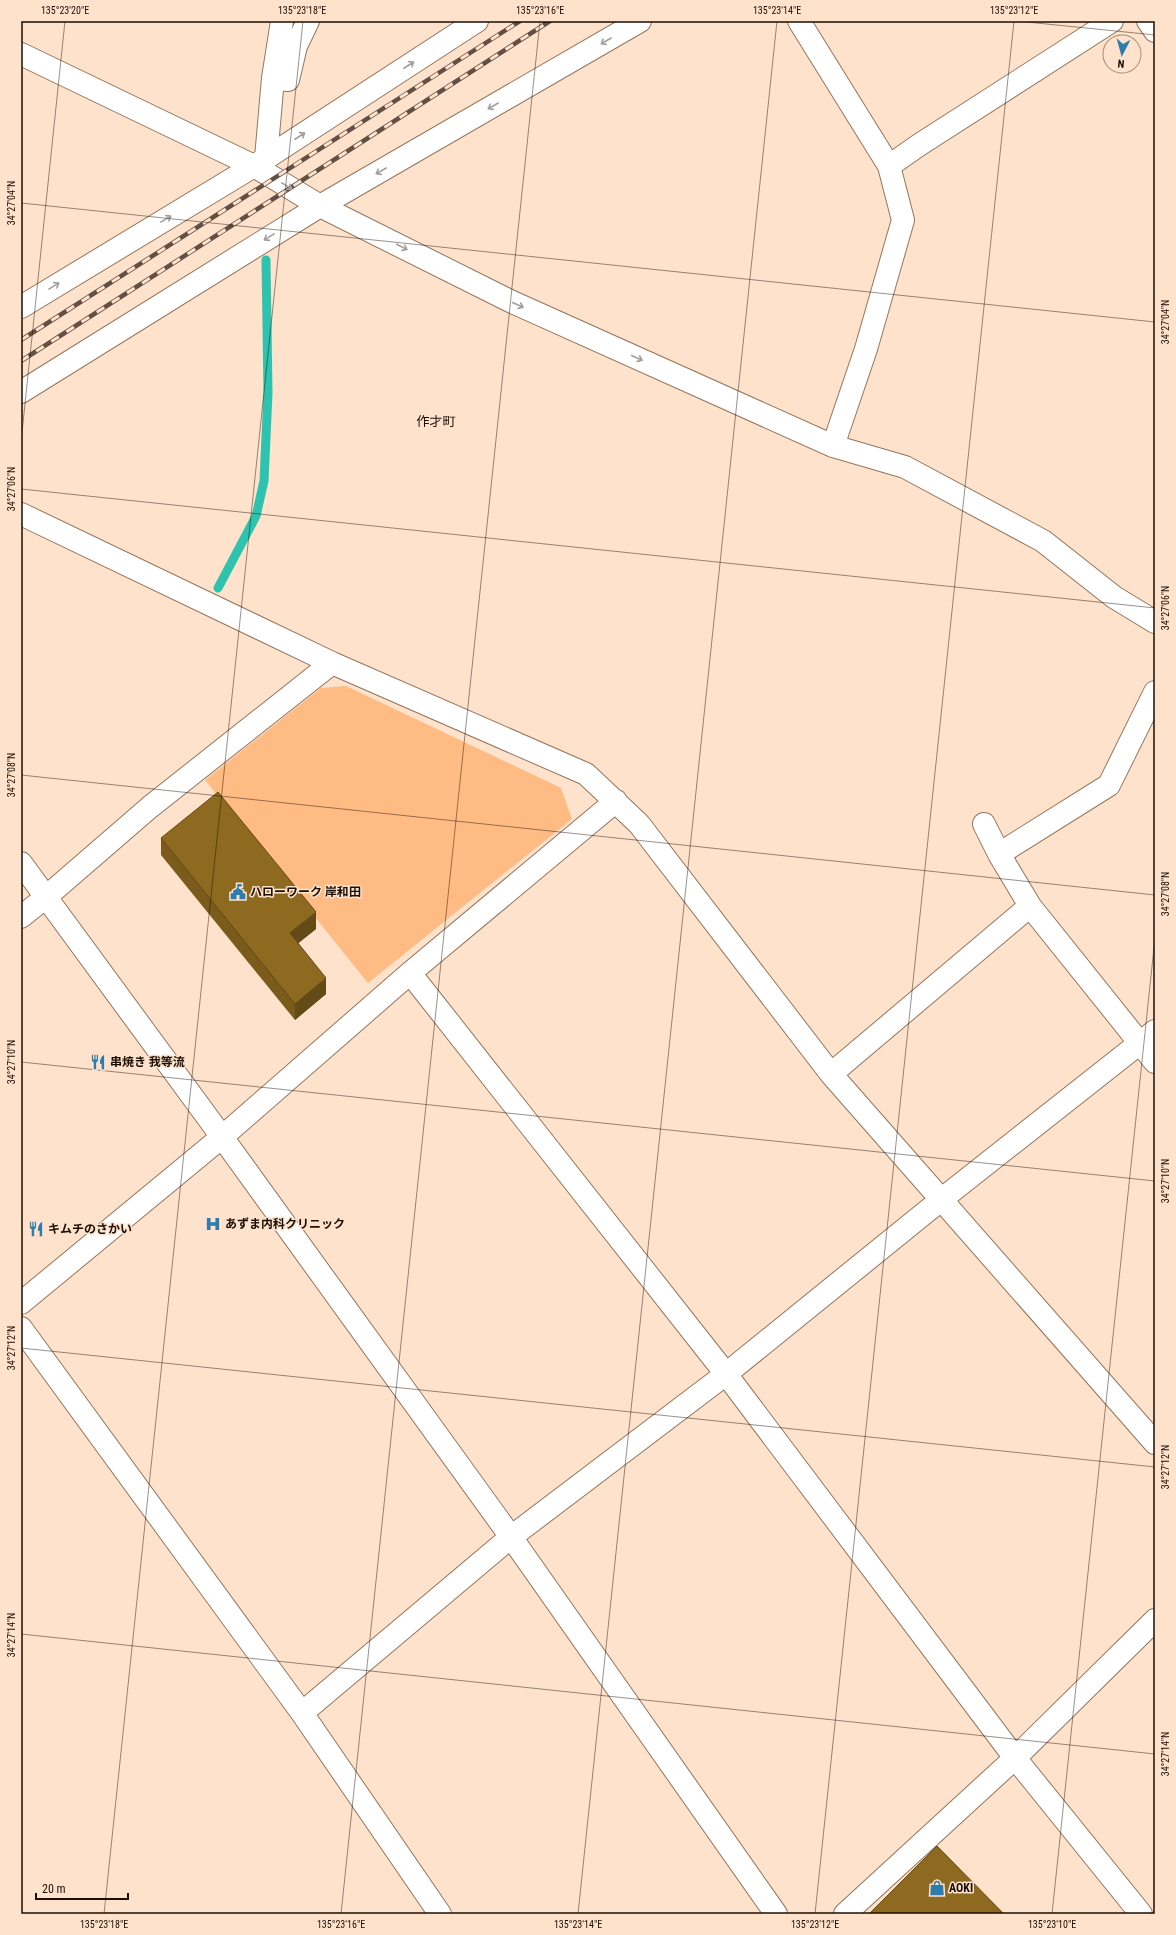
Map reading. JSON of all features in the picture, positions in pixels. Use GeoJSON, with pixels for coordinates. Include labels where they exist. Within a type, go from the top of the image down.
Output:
{"type":"FeatureCollection","features":[{"type":"Feature","properties":{"kind":"street"},"geometry":{"type":"LineString","coordinates":[[281,79],[282,21]]}},
{"type":"Feature","properties":{"kind":"street"},"geometry":{"type":"LineString","coordinates":[[260,162],[281,79],[308,21]]}},
{"type":"Feature","properties":{"kind":"street"},"geometry":{"type":"LineString","coordinates":[[21,307],[260,162],[477,21]]}},
{"type":"Feature","properties":{"kind":"street"},"geometry":{"type":"LineString","coordinates":[[21,392],[320,206],[640,21]]}},
{"type":"Feature","properties":{"kind":"street"},"geometry":{"type":"LineString","coordinates":[[799,21],[889,166],[903,220],[866,349],[833,446]]}},
{"type":"Feature","properties":{"kind":"street"},"geometry":{"type":"LineString","coordinates":[[889,166],[919,145],[1112,21]]}},
{"type":"Feature","properties":{"kind":"street"},"geometry":{"type":"LineString","coordinates":[[1148,21],[1155,31]]}},
{"type":"Feature","properties":{"kind":"street"},"geometry":{"type":"LineString","coordinates":[[21,54],[260,162],[320,206],[510,301],[833,446],[905,467],[1044,541],[1114,597],[1155,622]]}},
{"type":"Feature","properties":{"kind":"street"},"geometry":{"type":"LineString","coordinates":[[21,514],[332,663],[586,774],[639,824],[831,1074],[1155,1443]]}},
{"type":"Feature","properties":{"kind":"street"},"geometry":{"type":"LineString","coordinates":[[21,917],[46,898],[150,807],[332,663]]}},
{"type":"Feature","properties":{"kind":"street"},"geometry":{"type":"LineString","coordinates":[[999,854],[1109,785],[1155,692]]}},
{"type":"Feature","properties":{"kind":"street"},"geometry":{"type":"LineString","coordinates":[[21,1303],[222,1137],[410,973],[616,801]]}},
{"type":"Feature","properties":{"kind":"street"},"geometry":{"type":"LineString","coordinates":[[984,824],[999,854],[1030,906],[1148,1038],[1155,1062]]}},
{"type":"Feature","properties":{"kind":"street"},"geometry":{"type":"LineString","coordinates":[[21,863],[222,1137],[511,1537],[776,1914]]}},
{"type":"Feature","properties":{"kind":"street"},"geometry":{"type":"LineString","coordinates":[[831,1074],[1030,906]]}},
{"type":"Feature","properties":{"kind":"street"},"geometry":{"type":"LineString","coordinates":[[410,973],[726,1374],[1015,1758],[1141,1914]]}},
{"type":"Feature","properties":{"kind":"street"},"geometry":{"type":"LineString","coordinates":[[302,1713],[511,1537],[726,1374],[942,1199],[1148,1038]]}},
{"type":"Feature","properties":{"kind":"street"},"geometry":{"type":"LineString","coordinates":[[21,1328],[302,1713],[440,1914]]}},
{"type":"Feature","properties":{"kind":"street"},"geometry":{"type":"LineString","coordinates":[[845,1914],[1015,1758],[1155,1620]]}},
{"type":"Feature","properties":{"kind":"shaded area"},"geometry":{"type":"Polygon","coordinates":[[[346,686],[561,788],[572,819],[368,983],[205,780],[321,688],[346,686]]]}},
{"type":"Feature","properties":{"kind":"building","name":"ハローワーク 岸和田"},"geometry":{"type":"Polygon","coordinates":[[[218,792],[316,912],[290,933],[326,978],[295,1004],[161,838],[218,792]]]}},
{"type":"Feature","properties":{"kind":"building"},"geometry":{"type":"Polygon","coordinates":[[[937,1846],[1004,1914],[869,1914],[937,1846]]]}},
{"type":"Feature","properties":{"kind":"waterway"},"geometry":{"type":"LineString","coordinates":[[288,36],[294,21]]}},
{"type":"Feature","properties":{"kind":"waterway"},"geometry":{"type":"LineString","coordinates":[[218,588],[256,516],[264,481],[268,393],[266,260]]}},
{"type":"Feature","properties":{"kind":"railway"},"geometry":{"type":"LineString","coordinates":[[21,340],[520,21]]}},
{"type":"Feature","properties":{"kind":"railway"},"geometry":{"type":"LineString","coordinates":[[21,361],[550,21]]}},
{"type":"Feature","properties":{"kind":"place","name":"ハローワーク 岸和田"},"geometry":{"type":"Point","coordinates":[238,892]}},
{"type":"Feature","properties":{"kind":"place","name":"串焼き 我等流"},"geometry":{"type":"Point","coordinates":[98,1062]}},
{"type":"Feature","properties":{"kind":"place","name":"あずま内科クリニック"},"geometry":{"type":"Point","coordinates":[213,1224]}},
{"type":"Feature","properties":{"kind":"place","name":"キムチのさかい"},"geometry":{"type":"Point","coordinates":[36,1229]}},
{"type":"Feature","properties":{"kind":"place","name":"AOKI"},"geometry":{"type":"Point","coordinates":[937,1888]}},
{"type":"Feature","properties":{"kind":"district","name":"作才町"},"geometry":{"type":"Point","coordinates":[436,421]}}]}
